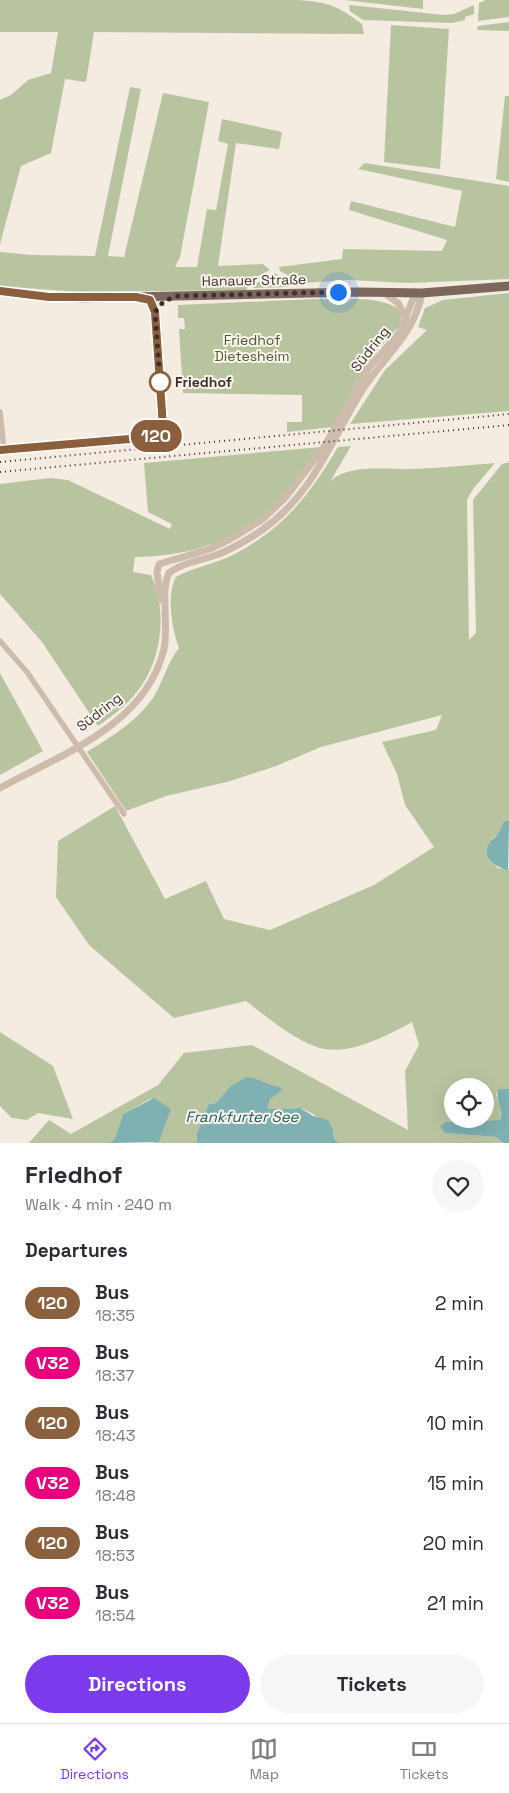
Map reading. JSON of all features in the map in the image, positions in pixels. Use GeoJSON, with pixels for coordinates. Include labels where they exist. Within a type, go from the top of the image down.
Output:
{"type":"FeatureCollection","features":[{"type":"Feature","properties":{"kind":"main road","name":"Hanauer Straße"},"geometry":{"type":"LineString","coordinates":[[0,291],[49,297],[136,297],[383,292],[422,293],[509,286]]}},
{"type":"Feature","properties":{"kind":"main road"},"geometry":{"type":"LineString","coordinates":[[155,312],[164,301],[177,296]]}},
{"type":"Feature","properties":{"kind":"main road"},"geometry":{"type":"LineString","coordinates":[[2,450],[158,436],[163,427],[155,312],[150,300],[136,297]]}},
{"type":"Feature","properties":{"kind":"street"},"geometry":{"type":"LineString","coordinates":[[383,292],[398,303],[406,319]]}},
{"type":"Feature","properties":{"kind":"street","name":"Südring"},"geometry":{"type":"LineString","coordinates":[[77,745],[129,706],[143,689],[153,670],[162,631],[162,604],[157,572],[159,564],[223,543],[254,525],[274,509],[310,468],[368,369],[399,333],[413,299],[422,293]]}},
{"type":"Feature","properties":{"kind":"street","name":"Südring"},"geometry":{"type":"LineString","coordinates":[[0,788],[120,720],[141,698],[153,679],[165,641],[165,590],[169,573],[233,548],[263,529],[290,507],[308,485],[333,446],[372,376],[407,334],[418,310],[422,293]]}},
{"type":"Feature","properties":{"kind":"street"},"geometry":{"type":"LineString","coordinates":[[0,412],[2,450]]}},
{"type":"Feature","properties":{"kind":"street"},"geometry":{"type":"LineString","coordinates":[[0,641],[27,672],[124,814]]}},
{"type":"Feature","properties":{"kind":"green space"},"geometry":{"type":"Polygon","coordinates":[[[0,0],[297,0],[318,2],[338,8],[362,24],[364,34],[94,32],[86,82],[65,79],[51,153],[21,166],[0,244],[0,100],[11,95],[28,80],[51,73],[58,32],[0,32],[0,0]]]}},
{"type":"Feature","properties":{"kind":"green space"},"geometry":{"type":"Polygon","coordinates":[[[344,0],[423,0],[423,9],[344,0]]]}},
{"type":"Feature","properties":{"kind":"green space"},"geometry":{"type":"Polygon","coordinates":[[[486,0],[509,0],[509,17],[478,21],[479,3],[486,0]]]}},
{"type":"Feature","properties":{"kind":"green space"},"geometry":{"type":"Polygon","coordinates":[[[349,5],[444,15],[454,14],[474,5],[474,14],[465,17],[465,20],[452,23],[363,20],[350,11],[349,5]]]}},
{"type":"Feature","properties":{"kind":"green space"},"geometry":{"type":"Polygon","coordinates":[[[509,22],[509,31],[477,30],[478,26],[509,22]]]}},
{"type":"Feature","properties":{"kind":"green space"},"geometry":{"type":"Polygon","coordinates":[[[391,25],[449,29],[440,169],[384,162],[391,25]]]}},
{"type":"Feature","properties":{"kind":"green space"},"geometry":{"type":"Polygon","coordinates":[[[130,87],[141,89],[108,256],[124,257],[163,93],[209,102],[180,257],[175,267],[197,267],[207,209],[216,210],[228,144],[218,141],[222,119],[282,132],[279,149],[236,143],[218,266],[263,264],[270,270],[258,276],[246,290],[78,292],[0,286],[0,252],[32,255],[95,256],[130,87]]]}},
{"type":"Feature","properties":{"kind":"green space"},"geometry":{"type":"Polygon","coordinates":[[[505,96],[509,96],[509,182],[496,179],[505,96]]]}},
{"type":"Feature","properties":{"kind":"green space"},"geometry":{"type":"Polygon","coordinates":[[[365,163],[509,186],[509,279],[408,283],[349,280],[303,283],[280,271],[279,267],[342,259],[343,249],[442,251],[447,240],[349,210],[351,201],[455,227],[462,191],[358,169],[365,163]]]}},
{"type":"Feature","properties":{"kind":"green space"},"geometry":{"type":"Polygon","coordinates":[[[275,273],[292,285],[288,287],[254,288],[252,286],[275,273]]]}},
{"type":"Feature","properties":{"kind":"green space"},"geometry":{"type":"Polygon","coordinates":[[[509,293],[509,411],[350,424],[385,370],[427,330],[418,327],[425,308],[443,300],[509,293]]]}},
{"type":"Feature","properties":{"kind":"green space","name":"Friedhof Dietesheim"},"geometry":{"type":"Polygon","coordinates":[[[315,299],[379,301],[399,309],[401,316],[400,325],[378,350],[357,381],[333,427],[287,432],[287,422],[302,422],[302,395],[183,393],[179,329],[185,329],[184,318],[178,318],[178,305],[315,299]]]}},
{"type":"Feature","properties":{"kind":"green space"},"geometry":{"type":"Polygon","coordinates":[[[351,446],[330,482],[347,472],[358,470],[423,469],[495,463],[473,489],[467,500],[469,640],[476,633],[473,500],[502,464],[509,462],[509,821],[505,821],[499,833],[492,839],[489,860],[498,868],[509,869],[509,1089],[498,1089],[496,1095],[501,1107],[500,1120],[494,1120],[494,1078],[444,1078],[444,1128],[446,1128],[446,1133],[496,1137],[504,1143],[339,1143],[334,1139],[333,1130],[312,1113],[297,1108],[266,1108],[266,1104],[280,1087],[267,1085],[262,1081],[225,1093],[216,1103],[209,1104],[197,1132],[197,1143],[153,1143],[159,1141],[171,1109],[150,1099],[123,1114],[115,1138],[110,1143],[29,1143],[49,1120],[71,1134],[158,1085],[184,1053],[252,1045],[408,1130],[405,1071],[419,1045],[412,1022],[365,1044],[339,1050],[326,1049],[305,1042],[278,1026],[246,1001],[174,1018],[89,945],[56,897],[58,841],[115,806],[165,899],[206,881],[224,919],[270,930],[374,885],[434,847],[405,805],[397,774],[382,742],[436,730],[442,715],[321,747],[276,766],[227,782],[166,796],[126,811],[87,752],[125,727],[142,711],[156,693],[169,664],[179,648],[171,612],[171,593],[176,577],[233,555],[267,534],[294,509],[317,481],[338,447],[351,446]]]}},
{"type":"Feature","properties":{"kind":"green space"},"geometry":{"type":"Polygon","coordinates":[[[321,447],[283,496],[251,524],[216,543],[197,549],[157,556],[135,557],[133,572],[151,575],[156,589],[161,620],[157,652],[145,681],[136,693],[114,715],[98,726],[42,642],[0,594],[0,484],[50,478],[68,480],[170,529],[172,524],[148,512],[144,463],[321,447]]]}},
{"type":"Feature","properties":{"kind":"green space"},"geometry":{"type":"Polygon","coordinates":[[[0,673],[43,751],[0,775],[0,673]]]}},
{"type":"Feature","properties":{"kind":"green space"},"geometry":{"type":"Polygon","coordinates":[[[0,1032],[53,1066],[73,1119],[38,1113],[27,1120],[12,1118],[0,1106],[0,1032]]]}},
{"type":"Feature","properties":{"kind":"water"},"geometry":{"type":"Polygon","coordinates":[[[505,821],[509,821],[508,870],[491,862],[487,854],[489,844],[505,821]]]}},
{"type":"Feature","properties":{"kind":"water","name":"Frankfurter See"},"geometry":{"type":"Polygon","coordinates":[[[246,1077],[280,1087],[282,1090],[270,1099],[267,1108],[300,1108],[313,1116],[328,1120],[333,1130],[334,1139],[339,1143],[197,1143],[197,1132],[209,1104],[216,1103],[230,1087],[246,1077]]]}},
{"type":"Feature","properties":{"kind":"water"},"geometry":{"type":"Polygon","coordinates":[[[498,1089],[509,1089],[509,1143],[504,1143],[496,1137],[445,1133],[440,1126],[444,1123],[444,1128],[494,1128],[494,1120],[500,1120],[501,1116],[498,1089]]]}},
{"type":"Feature","properties":{"kind":"water"},"geometry":{"type":"Polygon","coordinates":[[[154,1098],[171,1109],[159,1142],[110,1143],[115,1138],[123,1114],[154,1098]]]}},
{"type":"Feature","properties":{"kind":"railway"},"geometry":{"type":"LineString","coordinates":[[0,462],[509,414]]}},
{"type":"Feature","properties":{"kind":"railway"},"geometry":{"type":"LineString","coordinates":[[0,472],[509,425]]}},
{"type":"Feature","properties":{"kind":"bus line","name":"120"},"geometry":{"type":"LineString","coordinates":[[0,291],[49,297],[136,297],[150,300],[155,312],[163,427],[161,434],[153,437],[0,450]]}},
{"type":"Feature","properties":{"kind":"place","name":"Friedhof"},"geometry":{"type":"Point","coordinates":[160,382]}},
{"type":"Feature","properties":{"kind":"route"},"geometry":{"type":"LineString","coordinates":[[160,382],[155,312],[164,301],[177,296],[338,292]]}}]}
